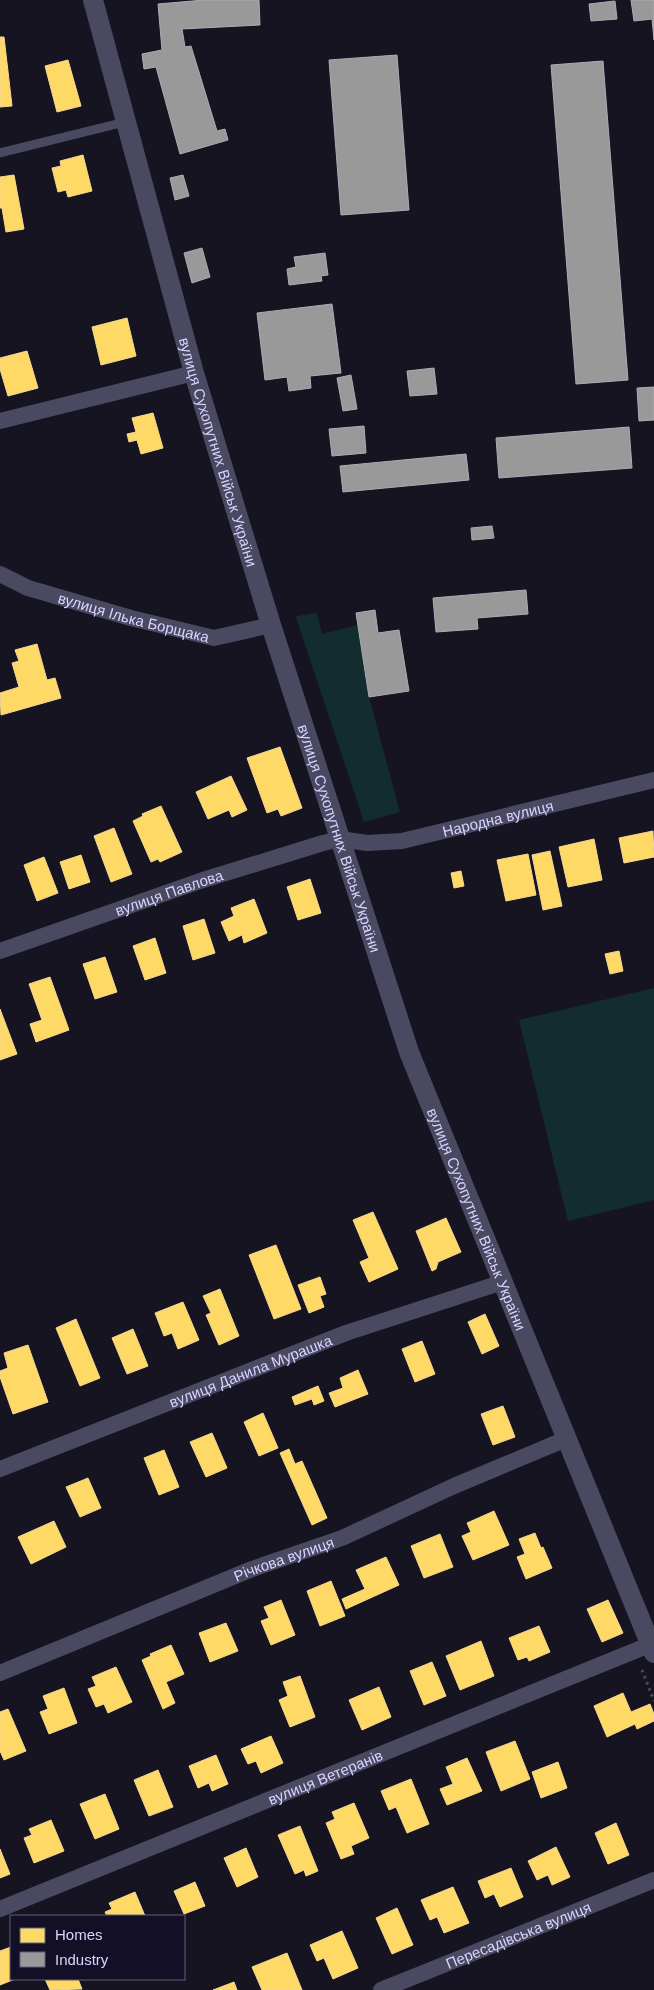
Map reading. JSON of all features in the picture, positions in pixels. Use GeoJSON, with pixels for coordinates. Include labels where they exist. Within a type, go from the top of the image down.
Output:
{"type":"FeatureCollection","features":[{"type":"Feature","properties":{"kind":"street","name":"вулиця Сухопутних Військ України"},"geometry":{"type":"LineString","coordinates":[[93,0],[124,122],[194,373],[271,625],[409,1052],[504,1282],[566,1439],[653,1647]]}},
{"type":"Feature","properties":{"kind":"street"},"geometry":{"type":"LineString","coordinates":[[0,421],[194,373]]}},
{"type":"Feature","properties":{"kind":"street","name":"вулиця Ілька Борщака"},"geometry":{"type":"LineString","coordinates":[[0,574],[28,588],[131,618],[214,638],[271,625]]}},
{"type":"Feature","properties":{"kind":"street","name":"Народна вулиця"},"geometry":{"type":"LineString","coordinates":[[340,839],[367,843],[402,841],[654,780]]}},
{"type":"Feature","properties":{"kind":"street","name":"вулиця Павлова"},"geometry":{"type":"LineString","coordinates":[[0,951],[203,880],[340,839]]}},
{"type":"Feature","properties":{"kind":"street","name":"вулиця Данила Мурашка"},"geometry":{"type":"LineString","coordinates":[[0,1469],[346,1332],[504,1282]]}},
{"type":"Feature","properties":{"kind":"street","name":"Річкова вулиця"},"geometry":{"type":"LineString","coordinates":[[0,1673],[252,1569],[342,1538],[454,1486],[566,1439]]}},
{"type":"Feature","properties":{"kind":"street","name":"вулиця Ветеранів"},"geometry":{"type":"LineString","coordinates":[[0,1909],[653,1647]]}},
{"type":"Feature","properties":{"kind":"street","name":"Пересадівська вулиця"},"geometry":{"type":"LineString","coordinates":[[381,1990],[654,1880]]}},
{"type":"Feature","properties":{"kind":"lane"},"geometry":{"type":"LineString","coordinates":[[0,153],[124,122]]}},
{"type":"Feature","properties":{"kind":"green space"},"geometry":{"type":"Polygon","coordinates":[[[317,613],[322,634],[358,625],[369,697],[400,812],[364,822],[297,621],[296,616],[317,613]]]}},
{"type":"Feature","properties":{"kind":"green space"},"geometry":{"type":"Polygon","coordinates":[[[654,988],[654,1200],[568,1221],[519,1020],[654,988]]]}},
{"type":"Feature","properties":{"kind":"building: Homes"},"geometry":{"type":"Polygon","coordinates":[[[0,37],[4,37],[12,106],[0,107],[0,37]]]}},
{"type":"Feature","properties":{"kind":"building: Homes"},"geometry":{"type":"Polygon","coordinates":[[[68,60],[81,106],[57,112],[45,66],[68,60]]]}},
{"type":"Feature","properties":{"kind":"building: Homes"},"geometry":{"type":"Polygon","coordinates":[[[83,155],[92,191],[68,197],[66,190],[58,192],[52,168],[61,166],[60,161],[83,155]]]}},
{"type":"Feature","properties":{"kind":"building: Homes"},"geometry":{"type":"Polygon","coordinates":[[[14,175],[24,229],[6,232],[2,208],[0,208],[0,177],[14,175]]]}},
{"type":"Feature","properties":{"kind":"building: Homes"},"geometry":{"type":"Polygon","coordinates":[[[127,318],[136,356],[101,365],[92,327],[127,318]]]}},
{"type":"Feature","properties":{"kind":"building: Homes"},"geometry":{"type":"Polygon","coordinates":[[[27,351],[38,388],[8,396],[0,369],[0,358],[27,351]]]}},
{"type":"Feature","properties":{"kind":"building: Homes"},"geometry":{"type":"Polygon","coordinates":[[[153,413],[163,448],[141,454],[137,440],[129,442],[127,434],[136,432],[132,418],[153,413]]]}},
{"type":"Feature","properties":{"kind":"building: Homes"},"geometry":{"type":"Polygon","coordinates":[[[37,644],[47,680],[55,678],[61,698],[1,715],[0,693],[19,687],[12,663],[19,661],[15,650],[37,644]]]}},
{"type":"Feature","properties":{"kind":"building: Homes"},"geometry":{"type":"Polygon","coordinates":[[[280,747],[302,808],[281,816],[278,809],[267,813],[247,758],[280,747]]]}},
{"type":"Feature","properties":{"kind":"building: Homes"},"geometry":{"type":"Polygon","coordinates":[[[231,776],[247,810],[232,817],[229,810],[208,819],[196,792],[231,776]]]}},
{"type":"Feature","properties":{"kind":"building: Homes"},"geometry":{"type":"Polygon","coordinates":[[[161,806],[182,852],[160,862],[158,859],[151,862],[133,821],[143,816],[142,814],[161,806]]]}},
{"type":"Feature","properties":{"kind":"building: Homes"},"geometry":{"type":"Polygon","coordinates":[[[114,828],[132,874],[111,882],[94,836],[114,828]]]}},
{"type":"Feature","properties":{"kind":"building: Homes"},"geometry":{"type":"Polygon","coordinates":[[[653,831],[654,857],[624,863],[619,838],[653,831]]]}},
{"type":"Feature","properties":{"kind":"building: Homes"},"geometry":{"type":"Polygon","coordinates":[[[594,839],[602,880],[568,887],[559,847],[594,839]]]}},
{"type":"Feature","properties":{"kind":"building: Homes"},"geometry":{"type":"Polygon","coordinates":[[[550,851],[562,906],[543,910],[532,855],[550,851]]]}},
{"type":"Feature","properties":{"kind":"building: Homes"},"geometry":{"type":"Polygon","coordinates":[[[528,854],[536,895],[506,901],[497,860],[528,854]]]}},
{"type":"Feature","properties":{"kind":"building: Homes"},"geometry":{"type":"Polygon","coordinates":[[[81,855],[90,882],[69,889],[60,862],[81,855]]]}},
{"type":"Feature","properties":{"kind":"building: Homes"},"geometry":{"type":"Polygon","coordinates":[[[44,857],[58,893],[37,901],[24,865],[44,857]]]}},
{"type":"Feature","properties":{"kind":"building: Homes"},"geometry":{"type":"Polygon","coordinates":[[[461,871],[464,886],[454,888],[451,873],[461,871]]]}},
{"type":"Feature","properties":{"kind":"building: Homes"},"geometry":{"type":"Polygon","coordinates":[[[310,879],[321,913],[298,920],[287,887],[310,879]]]}},
{"type":"Feature","properties":{"kind":"building: Homes"},"geometry":{"type":"Polygon","coordinates":[[[254,899],[267,933],[244,943],[242,935],[229,941],[221,922],[234,916],[231,908],[254,899]]]}},
{"type":"Feature","properties":{"kind":"building: Homes"},"geometry":{"type":"Polygon","coordinates":[[[204,919],[215,953],[193,960],[183,926],[204,919]]]}},
{"type":"Feature","properties":{"kind":"building: Homes"},"geometry":{"type":"Polygon","coordinates":[[[155,938],[166,973],[145,980],[133,946],[155,938]]]}},
{"type":"Feature","properties":{"kind":"building: Homes"},"geometry":{"type":"Polygon","coordinates":[[[619,951],[623,971],[610,974],[605,954],[619,951]]]}},
{"type":"Feature","properties":{"kind":"building: Homes"},"geometry":{"type":"Polygon","coordinates":[[[105,957],[117,992],[95,999],[83,964],[105,957]]]}},
{"type":"Feature","properties":{"kind":"building: Homes"},"geometry":{"type":"Polygon","coordinates":[[[50,977],[69,1030],[36,1042],[30,1024],[42,1020],[29,984],[50,977]]]}},
{"type":"Feature","properties":{"kind":"building: Homes"},"geometry":{"type":"Polygon","coordinates":[[[0,1009],[17,1054],[0,1060],[0,1009]]]}},
{"type":"Feature","properties":{"kind":"building: Homes"},"geometry":{"type":"Polygon","coordinates":[[[373,1212],[398,1269],[369,1282],[360,1262],[369,1258],[353,1220],[373,1212]]]}},
{"type":"Feature","properties":{"kind":"building: Homes"},"geometry":{"type":"Polygon","coordinates":[[[446,1218],[461,1252],[438,1262],[436,1269],[432,1271],[416,1231],[446,1218]]]}},
{"type":"Feature","properties":{"kind":"building: Homes"},"geometry":{"type":"Polygon","coordinates":[[[276,1245],[301,1309],[274,1319],[249,1255],[276,1245]]]}},
{"type":"Feature","properties":{"kind":"building: Homes"},"geometry":{"type":"Polygon","coordinates":[[[320,1277],[326,1294],[320,1296],[324,1307],[309,1313],[298,1285],[320,1277]]]}},
{"type":"Feature","properties":{"kind":"building: Homes"},"geometry":{"type":"Polygon","coordinates":[[[220,1289],[239,1336],[219,1345],[206,1315],[211,1313],[203,1296],[220,1289]]]}},
{"type":"Feature","properties":{"kind":"building: Homes"},"geometry":{"type":"Polygon","coordinates":[[[183,1302],[199,1340],[178,1349],[172,1333],[164,1336],[155,1313],[183,1302]]]}},
{"type":"Feature","properties":{"kind":"building: Homes"},"geometry":{"type":"Polygon","coordinates":[[[485,1314],[499,1346],[482,1354],[468,1322],[485,1314]]]}},
{"type":"Feature","properties":{"kind":"building: Homes"},"geometry":{"type":"Polygon","coordinates":[[[76,1319],[100,1378],[80,1386],[56,1328],[76,1319]]]}},
{"type":"Feature","properties":{"kind":"building: Homes"},"geometry":{"type":"Polygon","coordinates":[[[133,1329],[148,1366],[127,1374],[112,1338],[133,1329]]]}},
{"type":"Feature","properties":{"kind":"building: Homes"},"geometry":{"type":"Polygon","coordinates":[[[422,1341],[435,1374],[415,1382],[402,1349],[422,1341]]]}},
{"type":"Feature","properties":{"kind":"building: Homes"},"geometry":{"type":"Polygon","coordinates":[[[28,1345],[48,1402],[13,1414],[0,1377],[0,1371],[8,1368],[4,1353],[28,1345]]]}},
{"type":"Feature","properties":{"kind":"building: Homes"},"geometry":{"type":"Polygon","coordinates":[[[358,1370],[368,1394],[335,1407],[329,1393],[343,1388],[340,1378],[358,1370]]]}},
{"type":"Feature","properties":{"kind":"building: Homes"},"geometry":{"type":"Polygon","coordinates":[[[318,1386],[324,1401],[314,1405],[312,1399],[295,1405],[292,1397],[318,1386]]]}},
{"type":"Feature","properties":{"kind":"building: Homes"},"geometry":{"type":"Polygon","coordinates":[[[503,1406],[515,1437],[493,1445],[481,1414],[503,1406]]]}},
{"type":"Feature","properties":{"kind":"building: Homes"},"geometry":{"type":"Polygon","coordinates":[[[263,1413],[278,1448],[259,1456],[244,1422],[263,1413]]]}},
{"type":"Feature","properties":{"kind":"building: Homes"},"geometry":{"type":"Polygon","coordinates":[[[212,1433],[227,1468],[206,1477],[190,1442],[212,1433]]]}},
{"type":"Feature","properties":{"kind":"building: Homes"},"geometry":{"type":"Polygon","coordinates":[[[289,1449],[295,1464],[302,1461],[327,1518],[312,1525],[280,1453],[289,1449]]]}},
{"type":"Feature","properties":{"kind":"building: Homes"},"geometry":{"type":"Polygon","coordinates":[[[164,1450],[179,1487],[159,1495],[144,1458],[164,1450]]]}},
{"type":"Feature","properties":{"kind":"building: Homes"},"geometry":{"type":"Polygon","coordinates":[[[88,1478],[101,1508],[80,1517],[66,1487],[88,1478]]]}},
{"type":"Feature","properties":{"kind":"building: Homes"},"geometry":{"type":"Polygon","coordinates":[[[494,1511],[509,1545],[473,1560],[462,1536],[471,1532],[467,1523],[494,1511]]]}},
{"type":"Feature","properties":{"kind":"building: Homes"},"geometry":{"type":"Polygon","coordinates":[[[54,1521],[66,1547],[31,1564],[18,1537],[54,1521]]]}},
{"type":"Feature","properties":{"kind":"building: Homes"},"geometry":{"type":"Polygon","coordinates":[[[535,1533],[552,1568],[526,1579],[517,1557],[525,1554],[519,1539],[535,1533]]]}},
{"type":"Feature","properties":{"kind":"building: Homes"},"geometry":{"type":"Polygon","coordinates":[[[440,1534],[453,1567],[424,1578],[411,1546],[440,1534]]]}},
{"type":"Feature","properties":{"kind":"building: Homes"},"geometry":{"type":"Polygon","coordinates":[[[386,1557],[399,1585],[346,1609],[342,1599],[365,1589],[356,1570],[386,1557]]]}},
{"type":"Feature","properties":{"kind":"building: Homes"},"geometry":{"type":"Polygon","coordinates":[[[331,1581],[345,1616],[320,1626],[307,1591],[331,1581]]]}},
{"type":"Feature","properties":{"kind":"building: Homes"},"geometry":{"type":"Polygon","coordinates":[[[281,1600],[295,1635],[271,1645],[261,1621],[269,1618],[264,1607],[281,1600]]]}},
{"type":"Feature","properties":{"kind":"building: Homes"},"geometry":{"type":"Polygon","coordinates":[[[608,1600],[623,1633],[602,1642],[587,1609],[608,1600]]]}},
{"type":"Feature","properties":{"kind":"building: Homes"},"geometry":{"type":"Polygon","coordinates":[[[226,1623],[238,1651],[210,1662],[199,1633],[226,1623]]]}},
{"type":"Feature","properties":{"kind":"building: Homes"},"geometry":{"type":"Polygon","coordinates":[[[539,1626],[550,1652],[529,1661],[527,1657],[518,1660],[509,1638],[539,1626]]]}},
{"type":"Feature","properties":{"kind":"building: Homes"},"geometry":{"type":"Polygon","coordinates":[[[481,1641],[494,1676],[460,1690],[446,1656],[481,1641]]]}},
{"type":"Feature","properties":{"kind":"building: Homes"},"geometry":{"type":"Polygon","coordinates":[[[171,1645],[184,1674],[166,1682],[175,1703],[163,1709],[142,1660],[151,1656],[150,1654],[171,1645]]]}},
{"type":"Feature","properties":{"kind":"building: Homes"},"geometry":{"type":"Polygon","coordinates":[[[432,1662],[446,1696],[424,1705],[410,1671],[432,1662]]]}},
{"type":"Feature","properties":{"kind":"building: Homes"},"geometry":{"type":"Polygon","coordinates":[[[116,1667],[132,1702],[108,1713],[104,1704],[96,1707],[88,1689],[96,1686],[92,1677],[116,1667]]]}},
{"type":"Feature","properties":{"kind":"building: Homes"},"geometry":{"type":"Polygon","coordinates":[[[300,1676],[315,1717],[290,1727],[279,1700],[288,1696],[283,1682],[300,1676]]]}},
{"type":"Feature","properties":{"kind":"building: Homes"},"geometry":{"type":"Polygon","coordinates":[[[379,1687],[391,1717],[362,1730],[349,1700],[379,1687]]]}},
{"type":"Feature","properties":{"kind":"building: Homes"},"geometry":{"type":"Polygon","coordinates":[[[64,1688],[77,1723],[49,1734],[40,1712],[48,1709],[43,1696],[64,1688]]]}},
{"type":"Feature","properties":{"kind":"building: Homes"},"geometry":{"type":"Polygon","coordinates":[[[623,1693],[631,1712],[650,1704],[654,1714],[654,1721],[637,1729],[635,1724],[607,1737],[594,1706],[623,1693]]]}},
{"type":"Feature","properties":{"kind":"building: Homes"},"geometry":{"type":"Polygon","coordinates":[[[8,1709],[26,1751],[4,1760],[0,1751],[0,1712],[8,1709]]]}},
{"type":"Feature","properties":{"kind":"building: Homes"},"geometry":{"type":"Polygon","coordinates":[[[271,1736],[283,1763],[261,1773],[256,1761],[248,1764],[241,1749],[271,1736]]]}},
{"type":"Feature","properties":{"kind":"building: Homes"},"geometry":{"type":"Polygon","coordinates":[[[515,1741],[530,1779],[501,1791],[486,1752],[515,1741]]]}},
{"type":"Feature","properties":{"kind":"building: Homes"},"geometry":{"type":"Polygon","coordinates":[[[216,1755],[228,1784],[212,1791],[209,1783],[198,1788],[189,1766],[216,1755]]]}},
{"type":"Feature","properties":{"kind":"building: Homes"},"geometry":{"type":"Polygon","coordinates":[[[467,1758],[482,1791],[447,1805],[440,1789],[453,1784],[446,1767],[467,1758]]]}},
{"type":"Feature","properties":{"kind":"building: Homes"},"geometry":{"type":"Polygon","coordinates":[[[558,1762],[567,1788],[541,1798],[532,1772],[558,1762]]]}},
{"type":"Feature","properties":{"kind":"building: Homes"},"geometry":{"type":"Polygon","coordinates":[[[158,1770],[173,1807],[149,1816],[134,1780],[158,1770]]]}},
{"type":"Feature","properties":{"kind":"building: Homes"},"geometry":{"type":"Polygon","coordinates":[[[411,1779],[429,1824],[407,1833],[396,1807],[389,1810],[381,1791],[411,1779]]]}},
{"type":"Feature","properties":{"kind":"building: Homes"},"geometry":{"type":"Polygon","coordinates":[[[105,1794],[119,1829],[95,1839],[80,1804],[105,1794]]]}},
{"type":"Feature","properties":{"kind":"building: Homes"},"geometry":{"type":"Polygon","coordinates":[[[354,1803],[369,1838],[351,1846],[354,1854],[341,1859],[326,1823],[335,1819],[332,1812],[354,1803]]]}},
{"type":"Feature","properties":{"kind":"building: Homes"},"geometry":{"type":"Polygon","coordinates":[[[51,1820],[64,1851],[34,1863],[24,1838],[32,1835],[29,1829],[51,1820]]]}},
{"type":"Feature","properties":{"kind":"building: Homes"},"geometry":{"type":"Polygon","coordinates":[[[616,1823],[629,1855],[608,1864],[595,1833],[616,1823]]]}},
{"type":"Feature","properties":{"kind":"building: Homes"},"geometry":{"type":"Polygon","coordinates":[[[300,1826],[318,1871],[306,1876],[304,1870],[295,1874],[278,1835],[300,1826]]]}},
{"type":"Feature","properties":{"kind":"building: Homes"},"geometry":{"type":"Polygon","coordinates":[[[556,1847],[570,1877],[552,1885],[548,1875],[537,1880],[528,1861],[556,1847]]]}},
{"type":"Feature","properties":{"kind":"building: Homes"},"geometry":{"type":"Polygon","coordinates":[[[246,1848],[258,1877],[237,1887],[224,1858],[246,1848]]]}},
{"type":"Feature","properties":{"kind":"building: Homes"},"geometry":{"type":"Polygon","coordinates":[[[0,1849],[10,1874],[0,1878],[0,1849]]]}},
{"type":"Feature","properties":{"kind":"building: Homes"},"geometry":{"type":"Polygon","coordinates":[[[511,1868],[523,1897],[500,1907],[494,1894],[485,1898],[478,1881],[511,1868]]]}},
{"type":"Feature","properties":{"kind":"building: Homes"},"geometry":{"type":"Polygon","coordinates":[[[195,1882],[205,1906],[184,1914],[174,1891],[195,1882]]]}},
{"type":"Feature","properties":{"kind":"building: Homes"},"geometry":{"type":"Polygon","coordinates":[[[453,1887],[469,1923],[444,1933],[437,1917],[430,1920],[421,1900],[453,1887]]]}},
{"type":"Feature","properties":{"kind":"building: Homes"},"geometry":{"type":"Polygon","coordinates":[[[135,1892],[145,1915],[106,1915],[105,1912],[112,1909],[109,1903],[135,1892]]]}},
{"type":"Feature","properties":{"kind":"building: Homes"},"geometry":{"type":"Polygon","coordinates":[[[397,1908],[413,1945],[392,1954],[376,1918],[397,1908]]]}},
{"type":"Feature","properties":{"kind":"building: Homes"},"geometry":{"type":"Polygon","coordinates":[[[342,1931],[358,1968],[333,1979],[324,1958],[317,1961],[310,1945],[342,1931]]]}},
{"type":"Feature","properties":{"kind":"building: Homes"},"geometry":{"type":"Polygon","coordinates":[[[10,1947],[10,1980],[12,1980],[0,1985],[0,1951],[10,1947]]]}},
{"type":"Feature","properties":{"kind":"building: Homes"},"geometry":{"type":"Polygon","coordinates":[[[287,1953],[302,1990],[262,1990],[252,1967],[287,1953]]]}},
{"type":"Feature","properties":{"kind":"building: Homes"},"geometry":{"type":"Polygon","coordinates":[[[45,1980],[78,1980],[82,1989],[50,1990],[45,1980]]]}},
{"type":"Feature","properties":{"kind":"building: Homes"},"geometry":{"type":"Polygon","coordinates":[[[234,1982],[237,1990],[213,1990],[234,1982]]]}},
{"type":"Feature","properties":{"kind":"building: Industry"},"geometry":{"type":"Polygon","coordinates":[[[204,0],[259,0],[260,25],[182,29],[185,47],[191,46],[217,131],[225,129],[228,140],[180,154],[156,67],[144,69],[142,54],[162,50],[158,4],[204,0]]]}},
{"type":"Feature","properties":{"kind":"building: Industry"},"geometry":{"type":"Polygon","coordinates":[[[631,0],[654,0],[654,40],[652,19],[634,21],[631,0]]]}},
{"type":"Feature","properties":{"kind":"building: Industry"},"geometry":{"type":"Polygon","coordinates":[[[615,1],[617,19],[591,21],[589,4],[615,1]]]}},
{"type":"Feature","properties":{"kind":"building: Industry"},"geometry":{"type":"Polygon","coordinates":[[[397,55],[409,210],[341,215],[329,60],[397,55]]]}},
{"type":"Feature","properties":{"kind":"building: Industry"},"geometry":{"type":"Polygon","coordinates":[[[603,61],[628,380],[576,384],[551,65],[603,61]]]}},
{"type":"Feature","properties":{"kind":"building: Industry"},"geometry":{"type":"Polygon","coordinates":[[[183,175],[189,196],[175,200],[170,178],[183,175]]]}},
{"type":"Feature","properties":{"kind":"building: Industry"},"geometry":{"type":"Polygon","coordinates":[[[202,248],[210,277],[192,283],[184,253],[202,248]]]}},
{"type":"Feature","properties":{"kind":"building: Industry"},"geometry":{"type":"Polygon","coordinates":[[[325,253],[328,275],[321,276],[322,281],[289,285],[287,269],[296,267],[294,257],[325,253]]]}},
{"type":"Feature","properties":{"kind":"building: Industry"},"geometry":{"type":"Polygon","coordinates":[[[332,304],[341,373],[310,376],[311,388],[289,391],[287,377],[265,380],[257,313],[332,304]]]}},
{"type":"Feature","properties":{"kind":"building: Industry"},"geometry":{"type":"Polygon","coordinates":[[[434,368],[437,394],[410,396],[407,371],[434,368]]]}},
{"type":"Feature","properties":{"kind":"building: Industry"},"geometry":{"type":"Polygon","coordinates":[[[351,375],[357,409],[343,411],[337,378],[351,375]]]}},
{"type":"Feature","properties":{"kind":"building: Industry"},"geometry":{"type":"Polygon","coordinates":[[[654,387],[654,420],[639,421],[637,388],[654,387]]]}},
{"type":"Feature","properties":{"kind":"building: Industry"},"geometry":{"type":"Polygon","coordinates":[[[364,426],[366,453],[332,456],[329,429],[364,426]]]}},
{"type":"Feature","properties":{"kind":"building: Industry"},"geometry":{"type":"Polygon","coordinates":[[[629,427],[632,468],[499,478],[496,438],[629,427]]]}},
{"type":"Feature","properties":{"kind":"building: Industry"},"geometry":{"type":"Polygon","coordinates":[[[466,454],[469,480],[343,492],[340,466],[466,454]]]}},
{"type":"Feature","properties":{"kind":"building: Industry"},"geometry":{"type":"Polygon","coordinates":[[[492,526],[494,538],[472,540],[471,528],[492,526]]]}},
{"type":"Feature","properties":{"kind":"building: Industry"},"geometry":{"type":"Polygon","coordinates":[[[526,590],[528,614],[477,618],[478,629],[436,632],[433,598],[526,590]]]}},
{"type":"Feature","properties":{"kind":"building: Industry"},"geometry":{"type":"Polygon","coordinates":[[[375,610],[378,633],[399,630],[409,691],[369,697],[356,613],[375,610]]]}}]}
